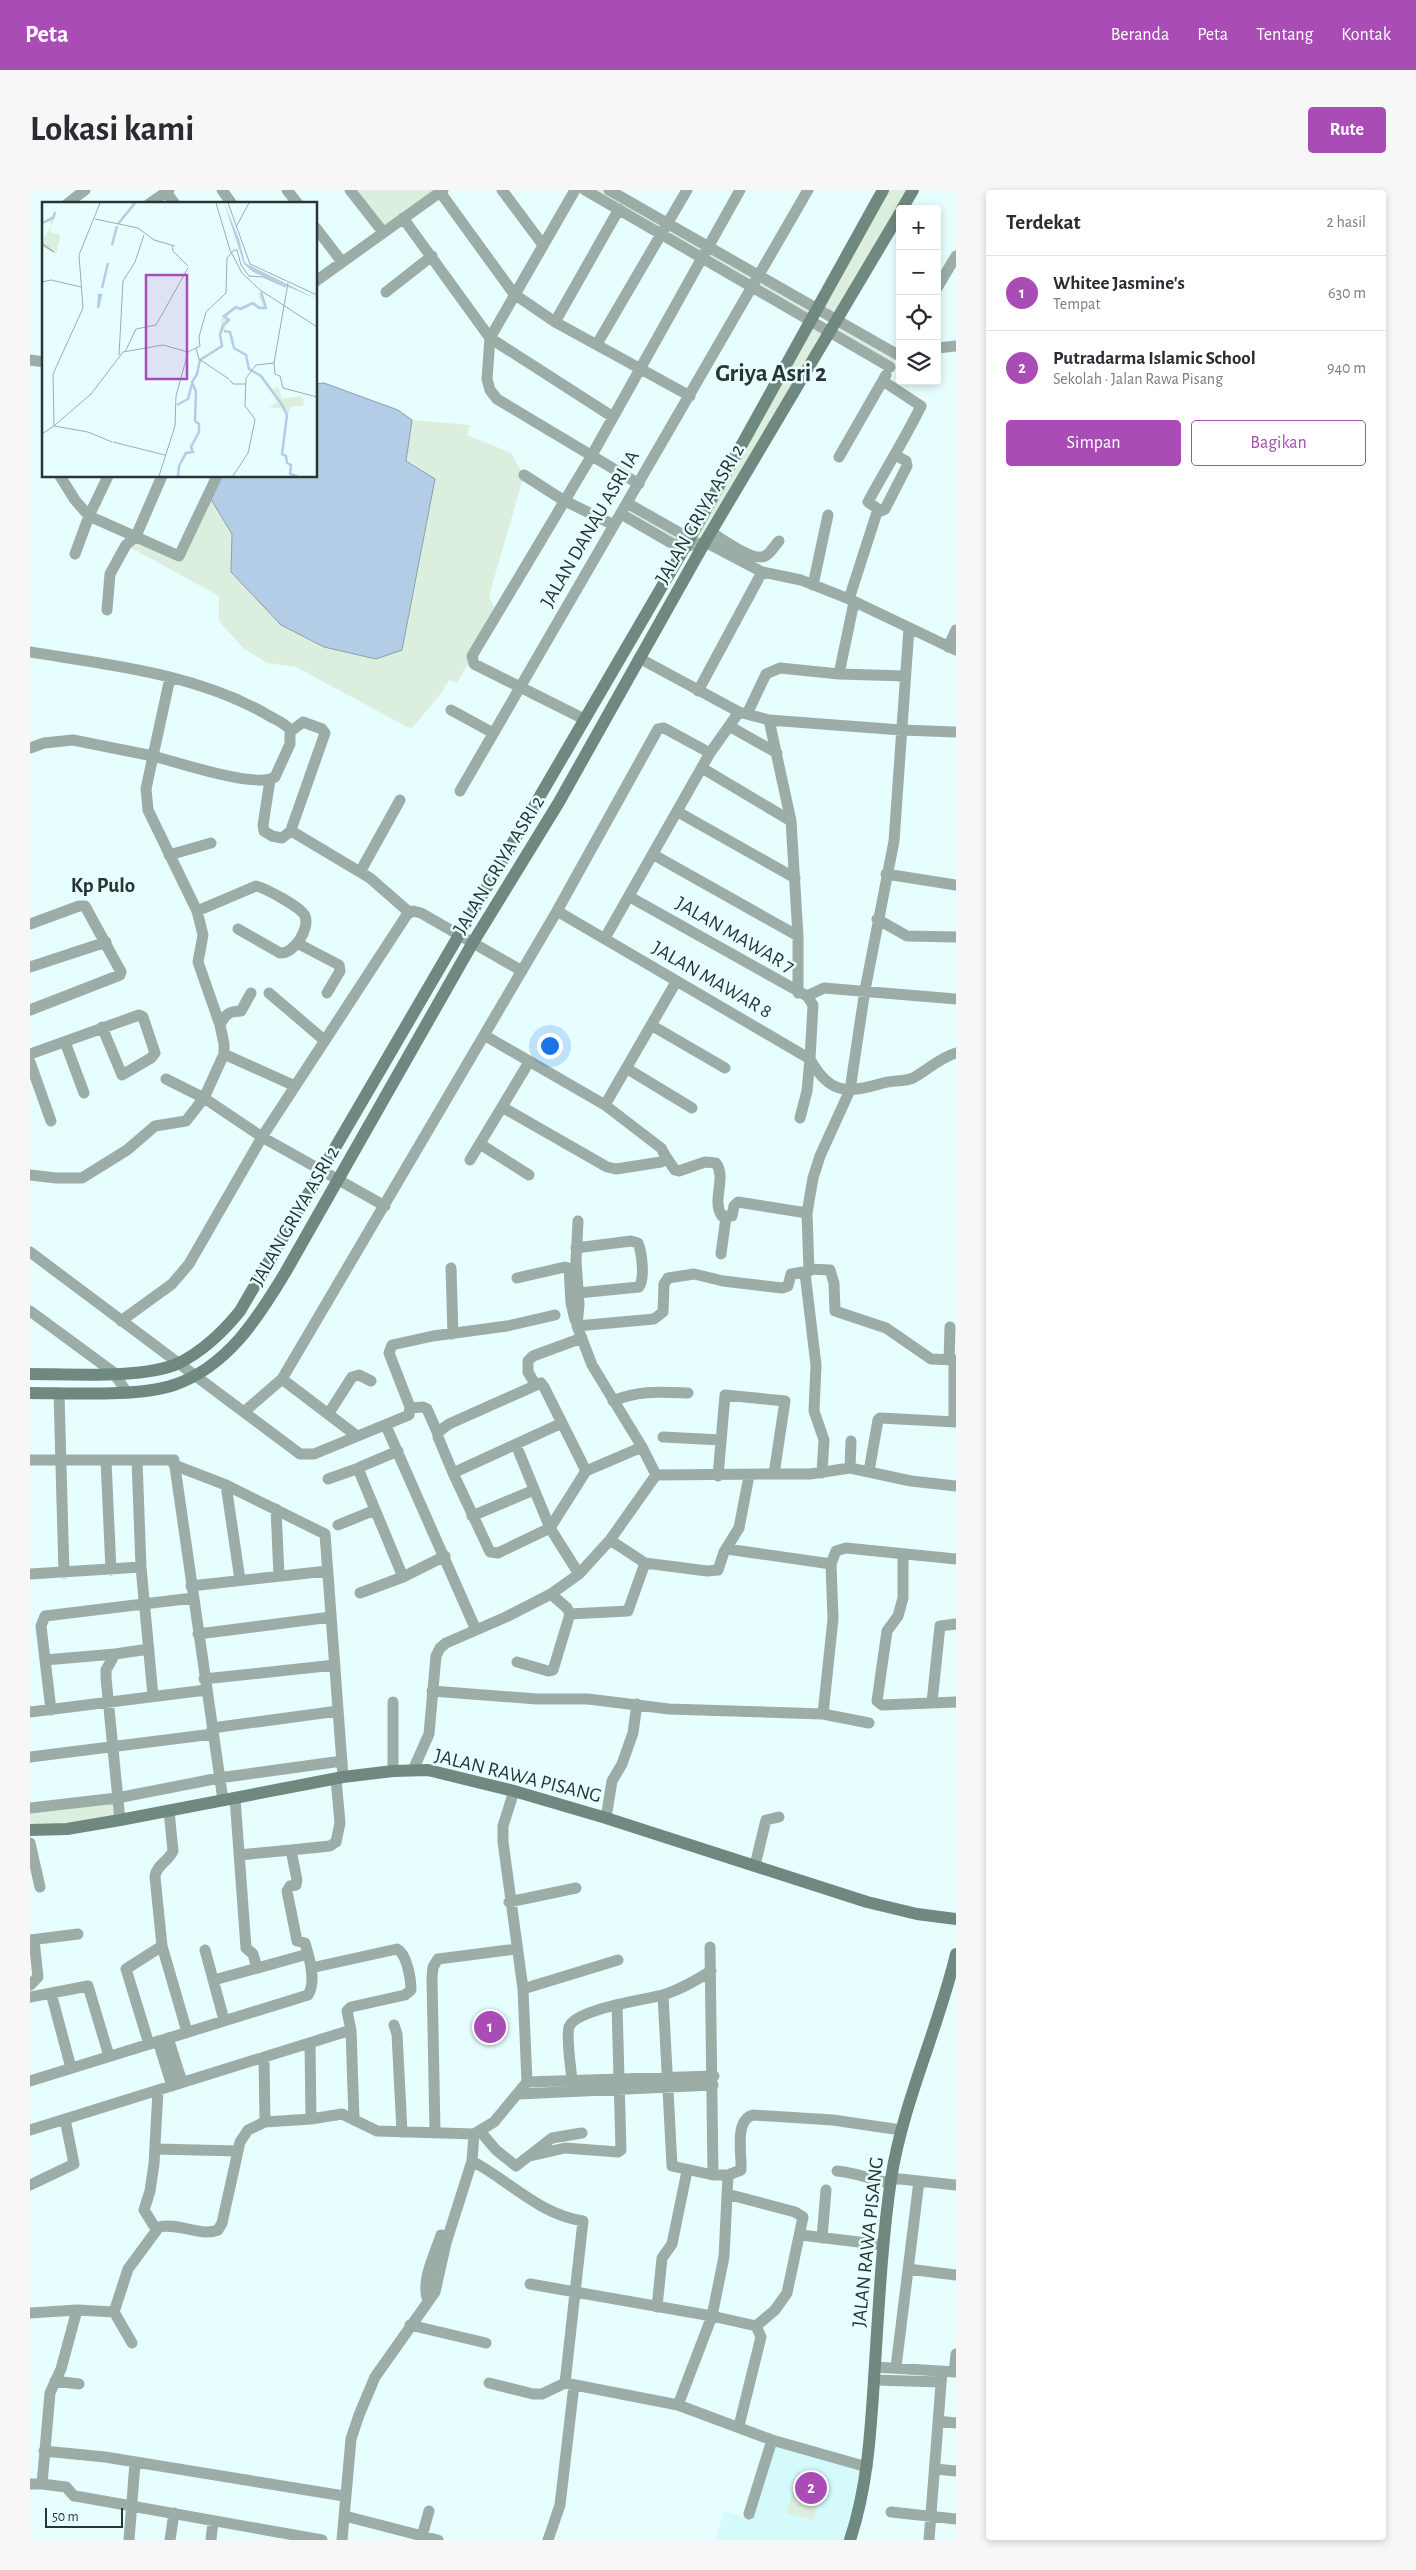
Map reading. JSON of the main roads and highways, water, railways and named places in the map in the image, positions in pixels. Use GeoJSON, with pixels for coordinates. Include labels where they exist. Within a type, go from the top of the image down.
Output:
{"type":"FeatureCollection","features":[{"type":"Feature","properties":{"kind":"place","name":"Whitee Jasmine's"},"geometry":{"type":"Point","coordinates":[490,2027]}},
{"type":"Feature","properties":{"kind":"place","name":"Putradarma Islamic School"},"geometry":{"type":"Point","coordinates":[811,2488]}},
{"type":"Feature","properties":{"kind":"district","name":"Griya Asri 2"},"geometry":{"type":"Point","coordinates":[771,373]}},
{"type":"Feature","properties":{"kind":"district","name":"Kp Pulo"},"geometry":{"type":"Point","coordinates":[103,885]}}]}
